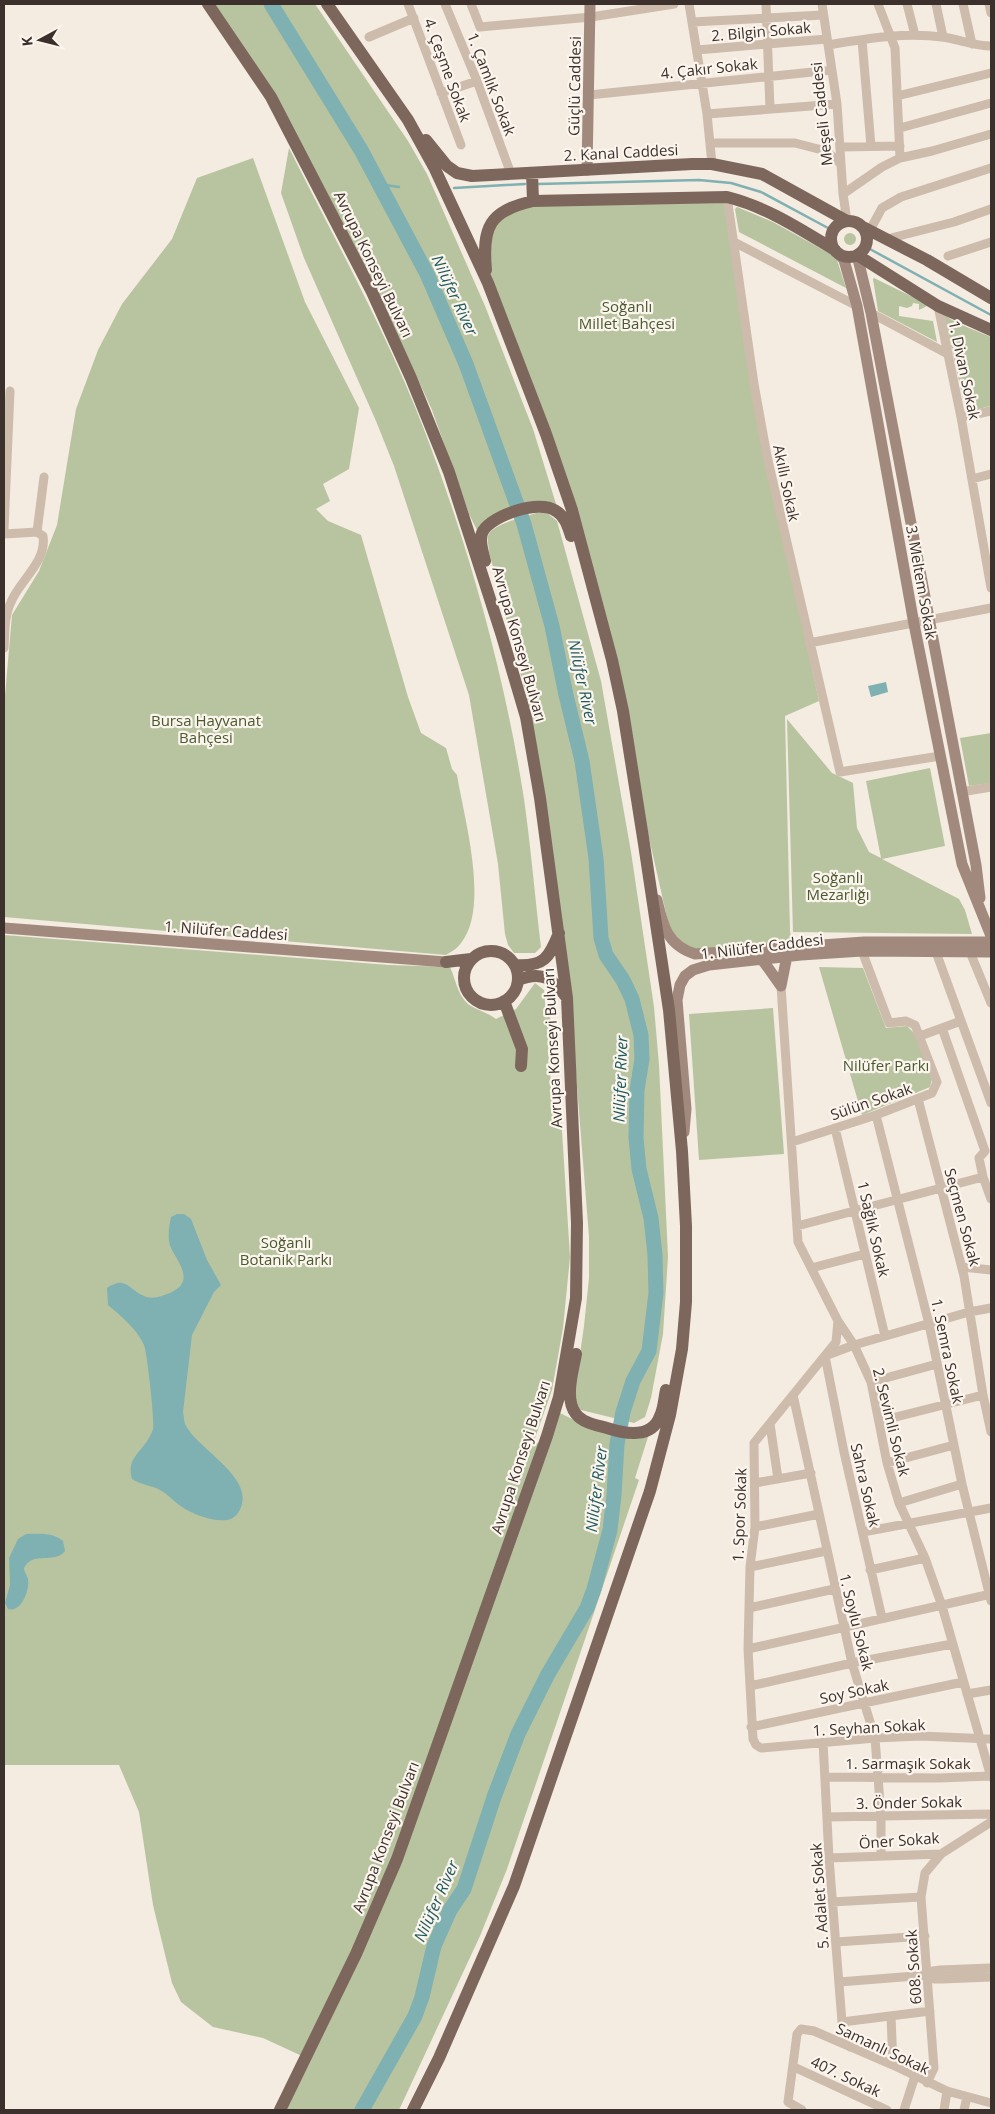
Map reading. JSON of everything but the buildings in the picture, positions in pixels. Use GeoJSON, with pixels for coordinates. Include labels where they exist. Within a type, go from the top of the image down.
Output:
{"type":"FeatureCollection","features":[{"type":"Feature","properties":{"kind":"main road","name":"Avrupa Konseyi Bulvarı"},"geometry":{"type":"LineString","coordinates":[[208,4],[271,97],[376,301],[411,378],[449,472],[526,717],[560,931],[567,998],[578,1262],[576,1298],[559,1397],[547,1436],[397,1859],[356,1954],[280,2110]]}},
{"type":"Feature","properties":{"kind":"main road"},"geometry":{"type":"LineString","coordinates":[[326,4],[408,120],[434,167],[488,283],[546,434],[572,510],[623,711],[669,1010],[682,1151],[686,1226],[686,1302],[682,1349],[670,1416],[650,1491],[514,1886],[439,2058],[413,2110]]}},
{"type":"Feature","properties":{"kind":"main road","name":"Güçlü Caddesi"},"geometry":{"type":"LineString","coordinates":[[587,170],[590,4]]}},
{"type":"Feature","properties":{"kind":"main road","name":"2. Kanal Caddesi"},"geometry":{"type":"LineString","coordinates":[[408,120],[448,166],[457,173],[472,176],[712,164],[762,174],[847,221]]}},
{"type":"Feature","properties":{"kind":"main road"},"geometry":{"type":"LineString","coordinates":[[532,173],[533,201]]}},
{"type":"Feature","properties":{"kind":"main road"},"geometry":{"type":"LineString","coordinates":[[488,283],[484,245],[489,227],[505,210],[533,201],[727,197],[750,203],[778,216],[837,252],[849,257],[857,255],[863,250],[867,239],[866,228]]}},
{"type":"Feature","properties":{"kind":"main road"},"geometry":{"type":"LineString","coordinates":[[837,252],[831,241],[833,230],[840,223],[847,221],[855,222],[934,264],[991,298]]}},
{"type":"Feature","properties":{"kind":"main road","name":"3. Meltem Sokak"},"geometry":{"type":"LineString","coordinates":[[837,252],[844,260],[857,306],[914,624],[962,864],[991,936]]}},
{"type":"Feature","properties":{"kind":"main road"},"geometry":{"type":"LineString","coordinates":[[857,255],[938,306],[991,330]]}},
{"type":"Feature","properties":{"kind":"main road","name":"3. Meltem Sokak"},"geometry":{"type":"LineString","coordinates":[[857,255],[871,313],[930,621],[976,865],[982,914]]}},
{"type":"Feature","properties":{"kind":"main road"},"geometry":{"type":"LineString","coordinates":[[502,636],[483,553],[482,532],[495,519],[532,506],[547,507],[557,511],[568,524],[578,559],[599,614]]}},
{"type":"Feature","properties":{"kind":"main road","name":"1. Nilüfer Caddesi"},"geometry":{"type":"LineString","coordinates":[[644,844],[665,929],[672,942],[683,950],[695,954],[761,954],[864,942],[991,942]]}},
{"type":"Feature","properties":{"kind":"main road","name":"1. Nilüfer Caddesi"},"geometry":{"type":"LineString","coordinates":[[4,928],[446,962]]}},
{"type":"Feature","properties":{"kind":"main road"},"geometry":{"type":"LineString","coordinates":[[515,965],[535,964],[544,960],[553,949],[560,931]]}},
{"type":"Feature","properties":{"kind":"main road"},"geometry":{"type":"LineString","coordinates":[[446,962],[471,959],[486,951],[495,950],[508,957],[515,965],[518,980],[514,992],[499,1003],[484,1004],[473,998],[467,991],[464,976],[466,966],[471,959]]}},
{"type":"Feature","properties":{"kind":"main road"},"geometry":{"type":"LineString","coordinates":[[781,986],[788,952]]}},
{"type":"Feature","properties":{"kind":"main road","name":"1. Nilüfer Caddesi"},"geometry":{"type":"LineString","coordinates":[[788,952],[991,952]]}},
{"type":"Feature","properties":{"kind":"main road"},"geometry":{"type":"LineString","coordinates":[[761,954],[781,986]]}},
{"type":"Feature","properties":{"kind":"main road","name":"1. Nilüfer Caddesi"},"geometry":{"type":"LineString","coordinates":[[682,1151],[686,1109],[677,1014],[680,985],[685,976],[693,970],[761,954]]}},
{"type":"Feature","properties":{"kind":"main road"},"geometry":{"type":"LineString","coordinates":[[446,962],[464,976]]}},
{"type":"Feature","properties":{"kind":"main road"},"geometry":{"type":"LineString","coordinates":[[518,980],[540,976],[549,978],[567,998]]}},
{"type":"Feature","properties":{"kind":"main road"},"geometry":{"type":"LineString","coordinates":[[574,1180],[585,1238],[584,1282],[570,1393],[576,1414],[589,1423],[626,1434],[641,1433],[650,1429],[660,1417],[669,1378],[676,1331],[686,1226]]}},
{"type":"Feature","properties":{"kind":"street","name":"4. Çeşme Sokak"},"geometry":{"type":"LineString","coordinates":[[408,4],[461,146]]}},
{"type":"Feature","properties":{"kind":"street","name":"1. Çamlık Sokak"},"geometry":{"type":"LineString","coordinates":[[445,4],[477,80],[511,174]]}},
{"type":"Feature","properties":{"kind":"street"},"geometry":{"type":"LineString","coordinates":[[471,4],[480,27],[591,17],[628,7],[674,4]]}},
{"type":"Feature","properties":{"kind":"street"},"geometry":{"type":"LineString","coordinates":[[688,4],[707,114],[712,164]]}},
{"type":"Feature","properties":{"kind":"street"},"geometry":{"type":"LineString","coordinates":[[766,4],[768,17],[770,109]]}},
{"type":"Feature","properties":{"kind":"street","name":"Meşeli Caddesi"},"geometry":{"type":"LineString","coordinates":[[822,4],[837,104],[843,194],[847,221]]}},
{"type":"Feature","properties":{"kind":"street"},"geometry":{"type":"LineString","coordinates":[[878,4],[892,36],[895,48],[900,158]]}},
{"type":"Feature","properties":{"kind":"street"},"geometry":{"type":"LineString","coordinates":[[907,4],[915,35]]}},
{"type":"Feature","properties":{"kind":"street"},"geometry":{"type":"LineString","coordinates":[[936,4],[943,37]]}},
{"type":"Feature","properties":{"kind":"street"},"geometry":{"type":"LineString","coordinates":[[963,4],[972,44]]}},
{"type":"Feature","properties":{"kind":"street"},"geometry":{"type":"LineString","coordinates":[[989,4],[991,13]]}},
{"type":"Feature","properties":{"kind":"street"},"geometry":{"type":"LineString","coordinates":[[692,22],[823,15]]}},
{"type":"Feature","properties":{"kind":"street"},"geometry":{"type":"LineString","coordinates":[[369,37],[414,18]]}},
{"type":"Feature","properties":{"kind":"street","name":"2. Bilgin Sokak"},"geometry":{"type":"LineString","coordinates":[[697,50],[915,35],[943,37],[972,44],[991,46]]}},
{"type":"Feature","properties":{"kind":"street"},"geometry":{"type":"LineString","coordinates":[[862,40],[871,146]]}},
{"type":"Feature","properties":{"kind":"street","name":"4. Çakır Sokak"},"geometry":{"type":"LineString","coordinates":[[589,95],[832,70]]}},
{"type":"Feature","properties":{"kind":"street"},"geometry":{"type":"LineString","coordinates":[[897,96],[991,73]]}},
{"type":"Feature","properties":{"kind":"street"},"geometry":{"type":"LineString","coordinates":[[442,93],[477,80]]}},
{"type":"Feature","properties":{"kind":"street"},"geometry":{"type":"LineString","coordinates":[[900,128],[991,103]]}},
{"type":"Feature","properties":{"kind":"street"},"geometry":{"type":"LineString","coordinates":[[707,114],[837,104]]}},
{"type":"Feature","properties":{"kind":"street"},"geometry":{"type":"LineString","coordinates":[[843,194],[882,167],[900,158],[991,134]]}},
{"type":"Feature","properties":{"kind":"street"},"geometry":{"type":"LineString","coordinates":[[710,143],[795,143],[826,151],[841,164]]}},
{"type":"Feature","properties":{"kind":"street"},"geometry":{"type":"LineString","coordinates":[[840,147],[900,146]]}},
{"type":"Feature","properties":{"kind":"street"},"geometry":{"type":"LineString","coordinates":[[866,228],[882,208],[901,197],[991,168]]}},
{"type":"Feature","properties":{"kind":"street","name":"Akıllı Sokak"},"geometry":{"type":"LineString","coordinates":[[727,197],[754,384],[767,456],[840,772],[940,756]]}},
{"type":"Feature","properties":{"kind":"street"},"geometry":{"type":"LineString","coordinates":[[887,239],[954,222],[991,210]]}},
{"type":"Feature","properties":{"kind":"street"},"geometry":{"type":"LineString","coordinates":[[734,242],[857,306]]}},
{"type":"Feature","properties":{"kind":"street"},"geometry":{"type":"LineString","coordinates":[[948,256],[991,242]]}},
{"type":"Feature","properties":{"kind":"street","name":"1. Divan Sokak"},"geometry":{"type":"LineString","coordinates":[[938,306],[946,353],[961,417],[991,588]]}},
{"type":"Feature","properties":{"kind":"street"},"geometry":{"type":"LineString","coordinates":[[871,313],[946,353]]}},
{"type":"Feature","properties":{"kind":"street"},"geometry":{"type":"LineString","coordinates":[[4,529],[10,391]]}},
{"type":"Feature","properties":{"kind":"street"},"geometry":{"type":"LineString","coordinates":[[961,417],[991,410]]}},
{"type":"Feature","properties":{"kind":"street"},"geometry":{"type":"LineString","coordinates":[[972,479],[991,474]]}},
{"type":"Feature","properties":{"kind":"street"},"geometry":{"type":"LineString","coordinates":[[36,532],[44,477]]}},
{"type":"Feature","properties":{"kind":"street"},"geometry":{"type":"LineString","coordinates":[[4,534],[36,532],[43,536],[44,543],[38,561],[11,601],[7,616],[4,648]]}},
{"type":"Feature","properties":{"kind":"street"},"geometry":{"type":"LineString","coordinates":[[809,643],[991,608]]}},
{"type":"Feature","properties":{"kind":"street"},"geometry":{"type":"LineString","coordinates":[[961,792],[991,788]]}},
{"type":"Feature","properties":{"kind":"street","name":"Sülün Sokak"},"geometry":{"type":"LineString","coordinates":[[792,1142],[876,1115],[918,1099],[932,1093],[937,1082],[914,1025],[906,1021],[889,1023],[862,951]]}},
{"type":"Feature","properties":{"kind":"street"},"geometry":{"type":"LineString","coordinates":[[936,952],[991,1103]]}},
{"type":"Feature","properties":{"kind":"street"},"geometry":{"type":"LineString","coordinates":[[970,952],[991,1003]]}},
{"type":"Feature","properties":{"kind":"street","name":"2. Sevimli Sokak"},"geometry":{"type":"LineString","coordinates":[[781,986],[798,1242],[838,1321],[854,1345],[871,1382],[887,1463],[899,1503],[925,1558],[942,1606],[991,1776]]}},
{"type":"Feature","properties":{"kind":"street"},"geometry":{"type":"LineString","coordinates":[[920,1036],[961,1021]]}},
{"type":"Feature","properties":{"kind":"street"},"geometry":{"type":"LineString","coordinates":[[942,1028],[988,1150],[979,1158],[991,1199]]}},
{"type":"Feature","properties":{"kind":"street","name":"Seçmen Sokak"},"geometry":{"type":"LineString","coordinates":[[918,1099],[962,1267],[991,1432]]}},
{"type":"Feature","properties":{"kind":"street","name":"1. Semra Sokak"},"geometry":{"type":"LineString","coordinates":[[876,1115],[929,1324],[968,1512],[991,1597]]}},
{"type":"Feature","properties":{"kind":"street","name":"1 Sağlık Sokak"},"geometry":{"type":"LineString","coordinates":[[835,1128],[884,1336]]}},
{"type":"Feature","properties":{"kind":"street"},"geometry":{"type":"LineString","coordinates":[[797,1226],[983,1177]]}},
{"type":"Feature","properties":{"kind":"street"},"geometry":{"type":"LineString","coordinates":[[811,1268],[865,1254]]}},
{"type":"Feature","properties":{"kind":"street"},"geometry":{"type":"LineString","coordinates":[[962,1267],[991,1270]]}},
{"type":"Feature","properties":{"kind":"street"},"geometry":{"type":"LineString","coordinates":[[825,1356],[884,1336],[969,1312],[991,1308]]}},
{"type":"Feature","properties":{"kind":"street","name":"1. Spor Sokak"},"geometry":{"type":"LineString","coordinates":[[752,1739],[748,1649],[750,1568],[755,1527],[756,1483],[754,1443],[836,1342],[838,1321]]}},
{"type":"Feature","properties":{"kind":"street","name":"Sahra Sokak"},"geometry":{"type":"LineString","coordinates":[[825,1356],[844,1452],[882,1618]]}},
{"type":"Feature","properties":{"kind":"street"},"geometry":{"type":"LineString","coordinates":[[871,1382],[937,1364]]}},
{"type":"Feature","properties":{"kind":"street","name":"1. Soylu Sokak"},"geometry":{"type":"LineString","coordinates":[[793,1395],[834,1589],[852,1663],[875,1738],[879,1776],[881,1856]]}},
{"type":"Feature","properties":{"kind":"street"},"geometry":{"type":"LineString","coordinates":[[880,1421],[983,1395]]}},
{"type":"Feature","properties":{"kind":"street"},"geometry":{"type":"LineString","coordinates":[[770,1424],[778,1479]]}},
{"type":"Feature","properties":{"kind":"street"},"geometry":{"type":"LineString","coordinates":[[887,1463],[954,1444]]}},
{"type":"Feature","properties":{"kind":"street"},"geometry":{"type":"LineString","coordinates":[[756,1483],[811,1473]]}},
{"type":"Feature","properties":{"kind":"street"},"geometry":{"type":"LineString","coordinates":[[899,1503],[962,1484]]}},
{"type":"Feature","properties":{"kind":"street"},"geometry":{"type":"LineString","coordinates":[[863,1532],[991,1508]]}},
{"type":"Feature","properties":{"kind":"street"},"geometry":{"type":"LineString","coordinates":[[755,1527],[819,1514]]}},
{"type":"Feature","properties":{"kind":"street"},"geometry":{"type":"LineString","coordinates":[[750,1568],[826,1551]]}},
{"type":"Feature","properties":{"kind":"street"},"geometry":{"type":"LineString","coordinates":[[870,1570],[925,1558]]}},
{"type":"Feature","properties":{"kind":"street"},"geometry":{"type":"LineString","coordinates":[[749,1608],[834,1589]]}},
{"type":"Feature","properties":{"kind":"street"},"geometry":{"type":"LineString","coordinates":[[748,1649],[882,1618],[991,1597]]}},
{"type":"Feature","properties":{"kind":"street"},"geometry":{"type":"LineString","coordinates":[[750,1686],[852,1663],[952,1644]]}},
{"type":"Feature","properties":{"kind":"street","name":"Soy Sokak"},"geometry":{"type":"LineString","coordinates":[[751,1727],[963,1682]]}},
{"type":"Feature","properties":{"kind":"street"},"geometry":{"type":"LineString","coordinates":[[967,1694],[991,1690]]}},
{"type":"Feature","properties":{"kind":"street","name":"1. Seyhan Sokak"},"geometry":{"type":"LineString","coordinates":[[752,1739],[761,1748],[920,1736],[991,1739]]}},
{"type":"Feature","properties":{"kind":"street","name":"5. Adalet Sokak"},"geometry":{"type":"LineString","coordinates":[[823,1742],[829,1858],[842,2022],[850,2047]]}},
{"type":"Feature","properties":{"kind":"street","name":"1. Sarmaşık Sokak"},"geometry":{"type":"LineString","coordinates":[[825,1777],[938,1778],[991,1776]]}},
{"type":"Feature","properties":{"kind":"street","name":"3. Önder Sokak"},"geometry":{"type":"LineString","coordinates":[[827,1817],[991,1814]]}},
{"type":"Feature","properties":{"kind":"street","name":"Öner Sokak"},"geometry":{"type":"LineString","coordinates":[[829,1858],[941,1854],[991,1822]]}},
{"type":"Feature","properties":{"kind":"street","name":"608. Sokak"},"geometry":{"type":"LineString","coordinates":[[927,2083],[934,2068],[921,1896],[925,1873],[941,1854]]}},
{"type":"Feature","properties":{"kind":"street"},"geometry":{"type":"LineString","coordinates":[[832,1902],[921,1896]]}},
{"type":"Feature","properties":{"kind":"street"},"geometry":{"type":"LineString","coordinates":[[836,1942],[925,1936]]}},
{"type":"Feature","properties":{"kind":"street"},"geometry":{"type":"LineString","coordinates":[[839,1982],[928,1975],[933,1971],[940,1970],[991,1968]]}},
{"type":"Feature","properties":{"kind":"street"},"geometry":{"type":"LineString","coordinates":[[928,1975],[934,1979],[991,1977]]}},
{"type":"Feature","properties":{"kind":"street"},"geometry":{"type":"LineString","coordinates":[[842,2022],[930,2011]]}},
{"type":"Feature","properties":{"kind":"street"},"geometry":{"type":"LineString","coordinates":[[891,2016],[893,2064]]}},
{"type":"Feature","properties":{"kind":"street","name":"Samanlı Sokak"},"geometry":{"type":"LineString","coordinates":[[794,2066],[797,2034],[801,2029],[814,2031],[893,2064],[927,2083],[947,2091],[991,2103]]}},
{"type":"Feature","properties":{"kind":"street"},"geometry":{"type":"LineString","coordinates":[[794,2066],[791,2073],[788,2102],[802,2110]]}},
{"type":"Feature","properties":{"kind":"street","name":"407. Sokak"},"geometry":{"type":"LineString","coordinates":[[794,2066],[887,2110]]}},
{"type":"Feature","properties":{"kind":"street"},"geometry":{"type":"LineString","coordinates":[[904,2110],[915,2076]]}},
{"type":"Feature","properties":{"kind":"street"},"geometry":{"type":"LineString","coordinates":[[944,2110],[947,2091]]}},
{"type":"Feature","properties":{"kind":"street"},"geometry":{"type":"LineString","coordinates":[[964,2110],[967,2097]]}},
{"type":"Feature","properties":{"kind":"green space"},"geometry":{"type":"Polygon","coordinates":[[[214,4],[315,4],[408,141],[427,174],[485,306],[533,429],[556,504],[540,502],[498,513],[486,519],[477,530],[469,514],[432,410],[390,318],[214,4]]]}},
{"type":"Feature","properties":{"kind":"green space"},"geometry":{"type":"Polygon","coordinates":[[[289,148],[386,340],[420,419],[450,500],[463,542],[488,627],[517,756],[524,799],[541,947],[535,953],[514,953],[508,945],[505,934],[498,864],[469,695],[394,466],[304,258],[281,193],[289,148]]]}},
{"type":"Feature","properties":{"kind":"green space","name":"Bursa Hayvanat Bahçesi"},"geometry":{"type":"Polygon","coordinates":[[[253,158],[305,302],[359,408],[349,469],[323,484],[330,501],[316,509],[328,521],[361,535],[408,697],[421,733],[446,748],[452,769],[457,775],[469,838],[474,885],[474,908],[469,927],[461,943],[446,955],[4,917],[4,707],[12,615],[39,571],[57,525],[76,409],[98,350],[122,304],[172,239],[197,178],[253,158]]]}},
{"type":"Feature","properties":{"kind":"green space","name":"Soğanlı Millet Bahçesi"},"geometry":{"type":"Polygon","coordinates":[[[725,201],[791,573],[819,701],[785,716],[790,931],[792,943],[691,951],[677,941],[668,922],[645,820],[618,667],[491,281],[487,245],[494,225],[511,211],[542,204],[725,201]]]}},
{"type":"Feature","properties":{"kind":"green space"},"geometry":{"type":"Polygon","coordinates":[[[737,207],[773,222],[836,257],[846,288],[739,232],[735,209],[737,207]]]}},
{"type":"Feature","properties":{"kind":"green space"},"geometry":{"type":"Polygon","coordinates":[[[852,233],[855,234],[855,244],[848,245],[845,244],[844,237],[845,234],[852,233]]]}},
{"type":"Feature","properties":{"kind":"green space"},"geometry":{"type":"Polygon","coordinates":[[[874,278],[929,305],[919,310],[919,304],[913,303],[912,306],[907,308],[899,306],[899,316],[933,321],[937,342],[878,311],[874,278]]]}},
{"type":"Feature","properties":{"kind":"green space"},"geometry":{"type":"Polygon","coordinates":[[[944,315],[957,323],[991,337],[991,406],[966,412],[944,315]]]}},
{"type":"Feature","properties":{"kind":"green space"},"geometry":{"type":"Polygon","coordinates":[[[536,513],[547,513],[557,521],[601,681],[631,852],[654,1007],[659,1065],[668,1257],[663,1334],[651,1398],[645,1417],[634,1423],[581,1410],[573,1403],[589,1278],[589,1237],[570,998],[532,719],[489,552],[488,540],[490,532],[495,528],[536,513]]]}},
{"type":"Feature","properties":{"kind":"green space","name":"Soğanlı Mezarlığı"},"geometry":{"type":"Polygon","coordinates":[[[787,719],[832,773],[853,783],[857,828],[869,852],[881,858],[866,781],[930,768],[945,846],[882,859],[959,899],[965,910],[972,934],[793,932],[787,719]]]}},
{"type":"Feature","properties":{"kind":"green space"},"geometry":{"type":"Polygon","coordinates":[[[991,733],[991,783],[969,786],[960,738],[991,733]]]}},
{"type":"Feature","properties":{"kind":"green space","name":"Soğanlı Botanik Parkı"},"geometry":{"type":"Polygon","coordinates":[[[4,935],[389,965],[450,967],[460,994],[467,1003],[496,1019],[516,1009],[535,983],[544,990],[546,1015],[550,1017],[552,1036],[548,1046],[552,1097],[561,1115],[570,1257],[563,1328],[552,1390],[534,1441],[539,1444],[399,1838],[357,1943],[302,2056],[263,2038],[213,2027],[181,2002],[172,1983],[153,1905],[139,1812],[119,1765],[4,1765],[4,935]]]}},
{"type":"Feature","properties":{"kind":"green space","name":"Nilüfer Parkı"},"geometry":{"type":"Polygon","coordinates":[[[819,967],[863,968],[886,1028],[907,1026],[916,1035],[932,1079],[930,1087],[862,1115],[819,967]]]}},
{"type":"Feature","properties":{"kind":"green space"},"geometry":{"type":"Polygon","coordinates":[[[773,1008],[784,1154],[699,1160],[689,1014],[773,1008]]]}},
{"type":"Feature","properties":{"kind":"green space"},"geometry":{"type":"Polygon","coordinates":[[[560,1413],[590,1428],[648,1437],[635,1478],[639,1480],[507,1869],[480,1936],[399,2110],[286,2110],[335,2010],[560,1413]]]}},
{"type":"Feature","properties":{"kind":"water"},"geometry":{"type":"Polygon","coordinates":[[[886,682],[888,692],[871,697],[868,686],[886,682]]]}},
{"type":"Feature","properties":{"kind":"water"},"geometry":{"type":"Polygon","coordinates":[[[177,1214],[184,1214],[191,1219],[207,1260],[221,1285],[214,1292],[192,1335],[183,1412],[185,1424],[192,1434],[225,1466],[241,1489],[243,1501],[238,1513],[232,1519],[227,1520],[218,1520],[199,1515],[179,1505],[160,1490],[132,1479],[131,1465],[150,1437],[153,1429],[149,1373],[144,1345],[133,1328],[108,1305],[107,1288],[114,1284],[123,1283],[150,1298],[170,1293],[178,1288],[184,1277],[181,1266],[171,1248],[169,1237],[171,1217],[177,1214]]]}},
{"type":"Feature","properties":{"kind":"water"},"geometry":{"type":"Polygon","coordinates":[[[26,1534],[55,1536],[63,1541],[65,1551],[55,1557],[38,1558],[28,1563],[24,1568],[28,1579],[28,1589],[24,1600],[17,1608],[8,1609],[5,1603],[10,1585],[9,1558],[18,1539],[26,1534]]]}},
{"type":"Feature","properties":{"kind":"waterway","name":"Nilüfer River"},"geometry":{"type":"LineString","coordinates":[[271,4],[361,150],[427,274],[466,364],[524,524],[552,626],[582,761],[596,858],[601,938],[606,955],[623,980],[632,999],[641,1035],[642,1059],[637,1090],[636,1138],[639,1169],[651,1218],[655,1255],[656,1293],[649,1351],[633,1381],[623,1412],[617,1444],[610,1530],[594,1589],[587,1608],[548,1674],[518,1734],[494,1797],[464,1889],[450,1910],[434,1946],[422,1997],[415,2016],[362,2110]]}},
{"type":"Feature","properties":{"kind":"waterway"},"geometry":{"type":"LineString","coordinates":[[538,184],[699,180],[731,183],[761,192],[828,228]]}},
{"type":"Feature","properties":{"kind":"waterway"},"geometry":{"type":"LineString","coordinates":[[378,184],[399,187]]}},
{"type":"Feature","properties":{"kind":"waterway"},"geometry":{"type":"LineString","coordinates":[[454,188],[525,184]]}},
{"type":"Feature","properties":{"kind":"waterway"},"geometry":{"type":"LineString","coordinates":[[868,248],[991,315]]}}]}
